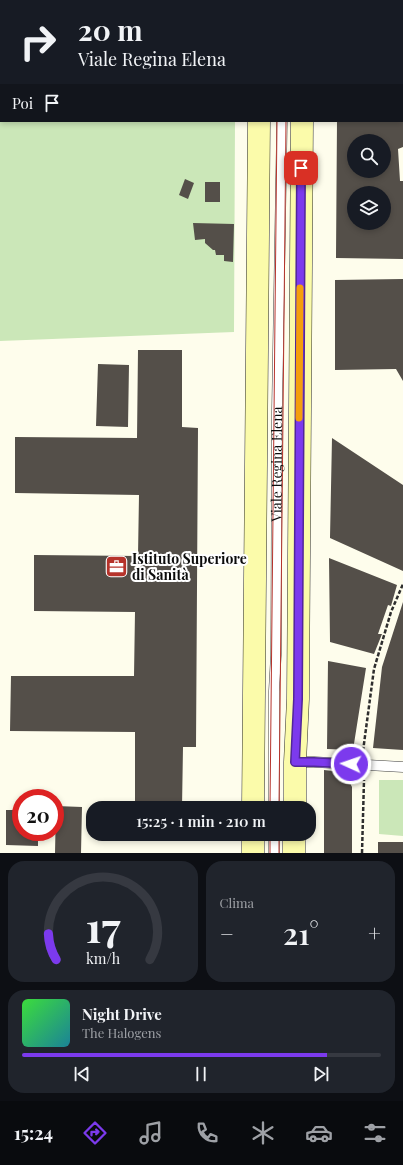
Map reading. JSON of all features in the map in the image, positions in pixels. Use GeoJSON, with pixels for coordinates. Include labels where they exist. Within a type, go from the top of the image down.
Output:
{"type":"FeatureCollection","features":[{"type":"Feature","properties":{"kind":"main road","name":"Viale Regina Elena"},"geometry":{"type":"LineString","coordinates":[[253,801],[259,122]]}},
{"type":"Feature","properties":{"kind":"main road","name":"Viale Regina Elena"},"geometry":{"type":"LineString","coordinates":[[294,801],[298,699],[302,122]]}},
{"type":"Feature","properties":{"kind":"main road"},"geometry":{"type":"LineString","coordinates":[[252,853],[253,841]]}},
{"type":"Feature","properties":{"kind":"main road"},"geometry":{"type":"LineString","coordinates":[[294,841],[294,853]]}},
{"type":"Feature","properties":{"kind":"lane","name":"Viale Regina Elena"},"geometry":{"type":"LineString","coordinates":[[274,801],[277,411],[282,122]]}},
{"type":"Feature","properties":{"kind":"lane"},"geometry":{"type":"LineString","coordinates":[[295,762],[363,760],[403,767]]}},
{"type":"Feature","properties":{"kind":"lane"},"geometry":{"type":"LineString","coordinates":[[274,841],[274,853]]}},
{"type":"Feature","properties":{"kind":"path"},"geometry":{"type":"LineString","coordinates":[[362,853],[363,760],[374,669],[391,612],[403,584]]}},
{"type":"Feature","properties":{"kind":"green space"},"geometry":{"type":"Polygon","coordinates":[[[0,122],[235,122],[234,332],[0,341],[0,122]]]}},
{"type":"Feature","properties":{"kind":"green space"},"geometry":{"type":"Polygon","coordinates":[[[379,780],[403,780],[403,836],[379,834],[379,780]]]}},
{"type":"Feature","properties":{"kind":"building"},"geometry":{"type":"Polygon","coordinates":[[[337,122],[403,122],[403,147],[398,149],[400,181],[403,181],[403,259],[336,258],[337,122]]]}},
{"type":"Feature","properties":{"kind":"building"},"geometry":{"type":"Polygon","coordinates":[[[185,179],[194,183],[188,199],[179,195],[185,179]]]}},
{"type":"Feature","properties":{"kind":"building"},"geometry":{"type":"Polygon","coordinates":[[[205,182],[220,182],[220,202],[205,202],[205,182]]]}},
{"type":"Feature","properties":{"kind":"building"},"geometry":{"type":"Polygon","coordinates":[[[193,223],[234,224],[233,262],[224,261],[224,255],[216,255],[215,250],[205,243],[205,239],[195,240],[193,223]]]}},
{"type":"Feature","properties":{"kind":"building"},"geometry":{"type":"Polygon","coordinates":[[[403,279],[403,381],[396,369],[335,370],[335,280],[403,279]]]}},
{"type":"Feature","properties":{"kind":"building","name":"Istituto Superiore di Sanità"},"geometry":{"type":"Polygon","coordinates":[[[138,350],[182,350],[182,427],[198,428],[196,747],[183,747],[182,801],[135,801],[135,732],[10,731],[11,676],[134,676],[135,612],[34,611],[34,555],[138,556],[139,495],[15,493],[15,437],[137,438],[138,350]]]}},
{"type":"Feature","properties":{"kind":"building"},"geometry":{"type":"Polygon","coordinates":[[[98,364],[129,365],[128,427],[96,426],[98,364]]]}},
{"type":"Feature","properties":{"kind":"building"},"geometry":{"type":"Polygon","coordinates":[[[332,438],[403,485],[403,571],[330,538],[332,438]]]}},
{"type":"Feature","properties":{"kind":"building"},"geometry":{"type":"Polygon","coordinates":[[[329,558],[397,585],[391,606],[388,605],[378,634],[382,634],[374,654],[330,642],[329,558]]]}},
{"type":"Feature","properties":{"kind":"building"},"geometry":{"type":"Polygon","coordinates":[[[403,602],[403,750],[373,748],[382,667],[403,602]]]}},
{"type":"Feature","properties":{"kind":"building"},"geometry":{"type":"Polygon","coordinates":[[[328,661],[366,668],[353,750],[327,749],[328,661]]]}},
{"type":"Feature","properties":{"kind":"building"},"geometry":{"type":"Polygon","coordinates":[[[324,770],[341,774],[348,779],[352,787],[352,853],[324,853],[324,770]]]}},
{"type":"Feature","properties":{"kind":"building"},"geometry":{"type":"Polygon","coordinates":[[[64,806],[82,807],[81,853],[55,853],[55,841],[64,841],[64,806]]]}},
{"type":"Feature","properties":{"kind":"building"},"geometry":{"type":"Polygon","coordinates":[[[6,810],[12,810],[12,841],[38,841],[38,846],[6,845],[6,810]]]}},
{"type":"Feature","properties":{"kind":"building"},"geometry":{"type":"Polygon","coordinates":[[[378,842],[403,842],[403,853],[378,853],[378,842]]]}},
{"type":"Feature","properties":{"kind":"tram line"},"geometry":{"type":"LineString","coordinates":[[270,801],[277,122]]}},
{"type":"Feature","properties":{"kind":"tram line"},"geometry":{"type":"LineString","coordinates":[[279,801],[286,122]]}},
{"type":"Feature","properties":{"kind":"tram line"},"geometry":{"type":"LineString","coordinates":[[270,841],[270,853]]}},
{"type":"Feature","properties":{"kind":"tram line"},"geometry":{"type":"LineString","coordinates":[[279,841],[279,853]]}},
{"type":"Feature","properties":{"kind":"slow traffic"},"geometry":{"type":"LineString","coordinates":[[299,418],[300,288]]}},
{"type":"Feature","properties":{"kind":"place","name":"Istituto Superiore di Sanità"},"geometry":{"type":"Point","coordinates":[116,567]}},
{"type":"Feature","properties":{"kind":"route"},"geometry":{"type":"LineString","coordinates":[[301,168],[298,699],[295,762],[351,764]]}}]}
